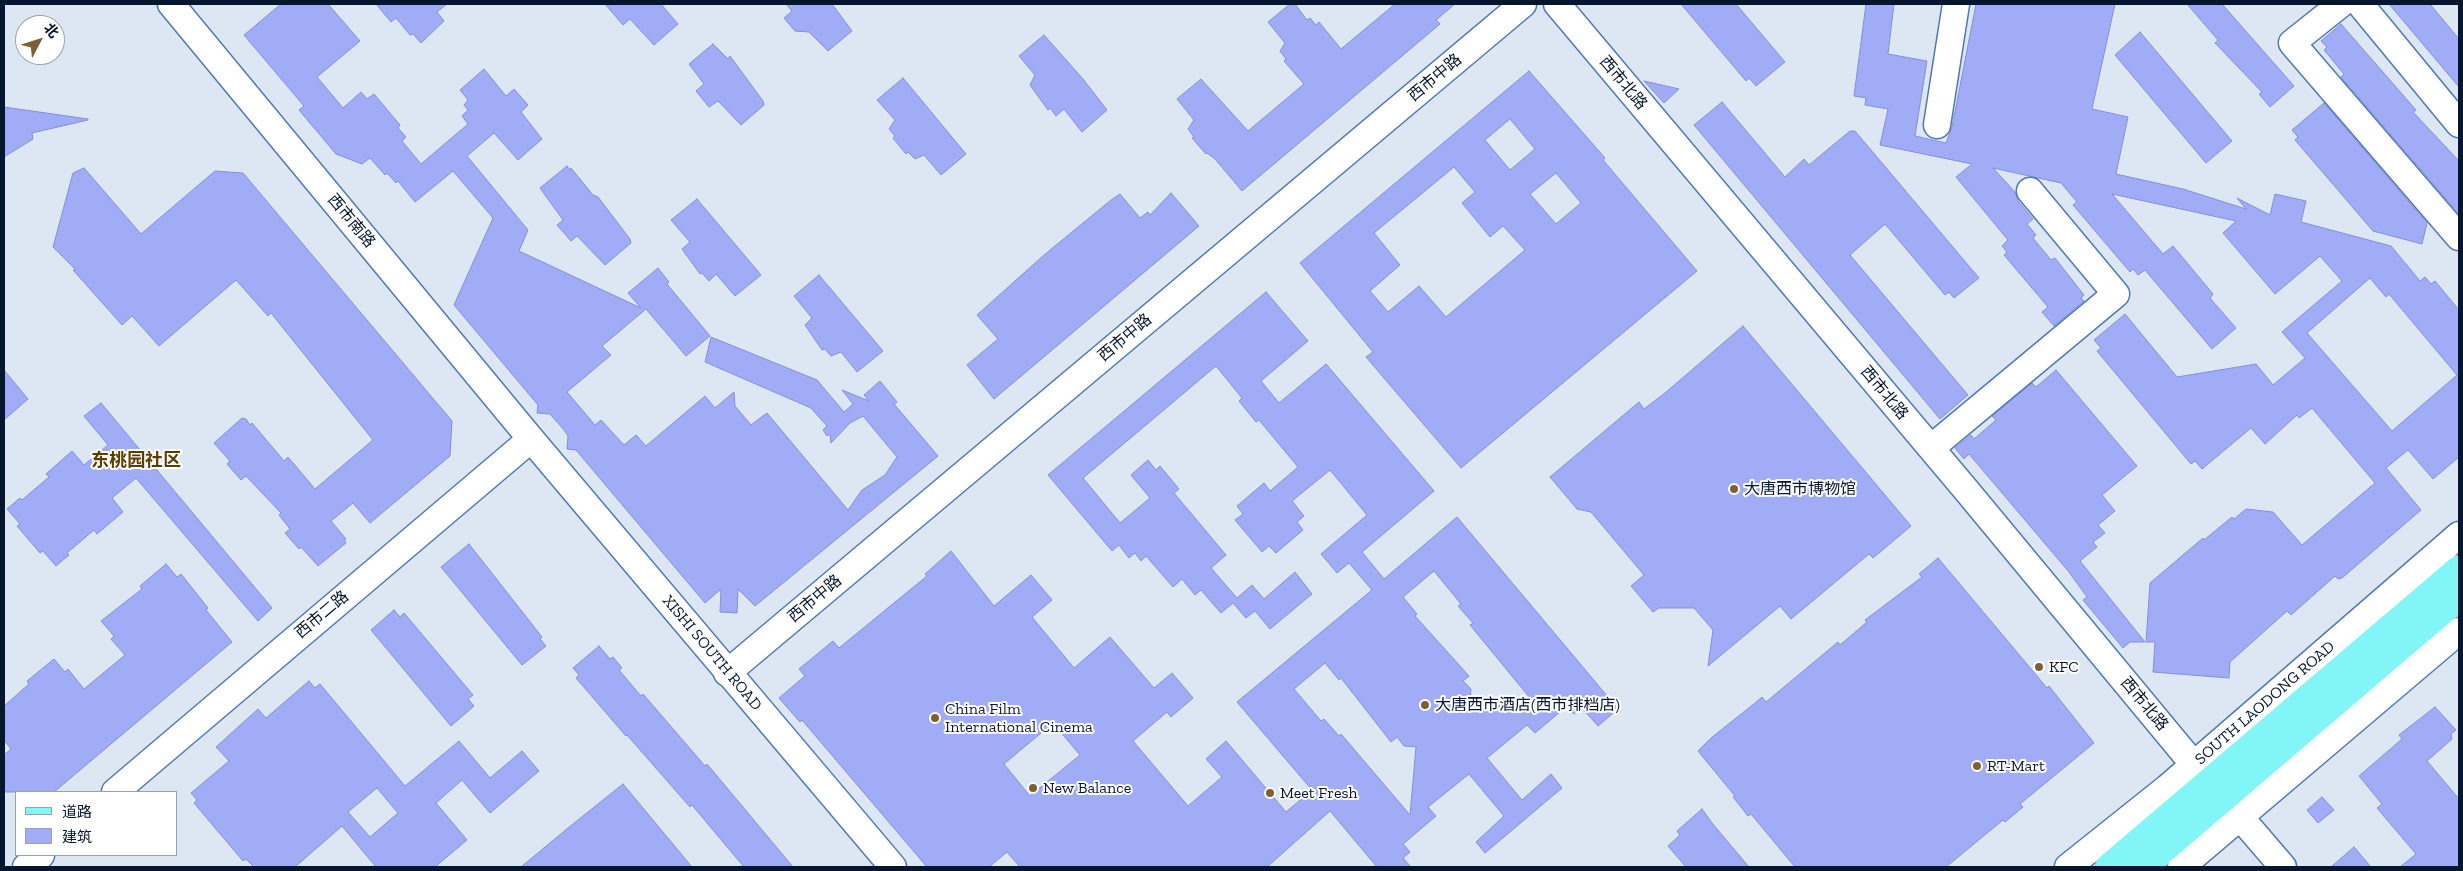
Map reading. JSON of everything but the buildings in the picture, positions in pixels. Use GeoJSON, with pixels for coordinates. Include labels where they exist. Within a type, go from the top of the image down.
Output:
{"type":"FeatureCollection","features":[{"type":"Feature","properties":{"kind":"main road","name":"SOUTH LAODONG ROAD"},"geometry":{"type":"LineString","coordinates":[[2142,867],[2217,790],[2459,570]]}},
{"type":"Feature","properties":{"kind":"main road","name":"SOUTH LAODONG ROAD"},"geometry":{"type":"LineString","coordinates":[[2110,867],[2217,790],[2459,596]]}},
{"type":"Feature","properties":{"kind":"street","name":"西市南路"},"geometry":{"type":"LineString","coordinates":[[170,4],[531,439]]}},
{"type":"Feature","properties":{"kind":"street","name":"西市中路"},"geometry":{"type":"LineString","coordinates":[[727,673],[1523,4]]}},
{"type":"Feature","properties":{"kind":"street","name":"西市北路"},"geometry":{"type":"LineString","coordinates":[[1557,4],[2283,867]]}},
{"type":"Feature","properties":{"kind":"street"},"geometry":{"type":"LineString","coordinates":[[1937,124],[1956,4]]}},
{"type":"Feature","properties":{"kind":"street"},"geometry":{"type":"LineString","coordinates":[[2341,4],[2292,43],[2459,237]]}},
{"type":"Feature","properties":{"kind":"street"},"geometry":{"type":"LineString","coordinates":[[2360,4],[2459,124]]}},
{"type":"Feature","properties":{"kind":"street"},"geometry":{"type":"LineString","coordinates":[[1931,448],[2116,294],[2030,191]]}},
{"type":"Feature","properties":{"kind":"street","name":"XISHI SOUTH ROAD"},"geometry":{"type":"LineString","coordinates":[[531,439],[893,867]]}},
{"type":"Feature","properties":{"kind":"street","name":"西市二路"},"geometry":{"type":"LineString","coordinates":[[116,791],[531,439]]}},
{"type":"Feature","properties":{"kind":"street","name":"SOUTH LAODONG ROAD"},"geometry":{"type":"LineString","coordinates":[[2181,867],[2217,790],[2459,535]]}},
{"type":"Feature","properties":{"kind":"street","name":"SOUTH LAODONG ROAD"},"geometry":{"type":"LineString","coordinates":[[2068,867],[2217,790],[2459,631]]}},
{"type":"Feature","properties":{"kind":"street"},"geometry":{"type":"LineString","coordinates":[[26,867],[40,856]]}},
{"type":"Feature","properties":{"kind":"place","name":"大唐西市博物馆"},"geometry":{"type":"Point","coordinates":[1734,489]}},
{"type":"Feature","properties":{"kind":"place","name":"KFC"},"geometry":{"type":"Point","coordinates":[2039,667]}},
{"type":"Feature","properties":{"kind":"place","name":"大唐西市酒店(西市排档店)"},"geometry":{"type":"Point","coordinates":[1425,705]}},
{"type":"Feature","properties":{"kind":"place","name":"China Film International Cinema"},"geometry":{"type":"Point","coordinates":[935,718]}},
{"type":"Feature","properties":{"kind":"place","name":"RT-Mart"},"geometry":{"type":"Point","coordinates":[1977,766]}},
{"type":"Feature","properties":{"kind":"place","name":"New Balance"},"geometry":{"type":"Point","coordinates":[1033,788]}},
{"type":"Feature","properties":{"kind":"place","name":"Meet Fresh"},"geometry":{"type":"Point","coordinates":[1270,793]}},
{"type":"Feature","properties":{"kind":"district","name":"东桃园社区"},"geometry":{"type":"Point","coordinates":[136,461]}}]}
